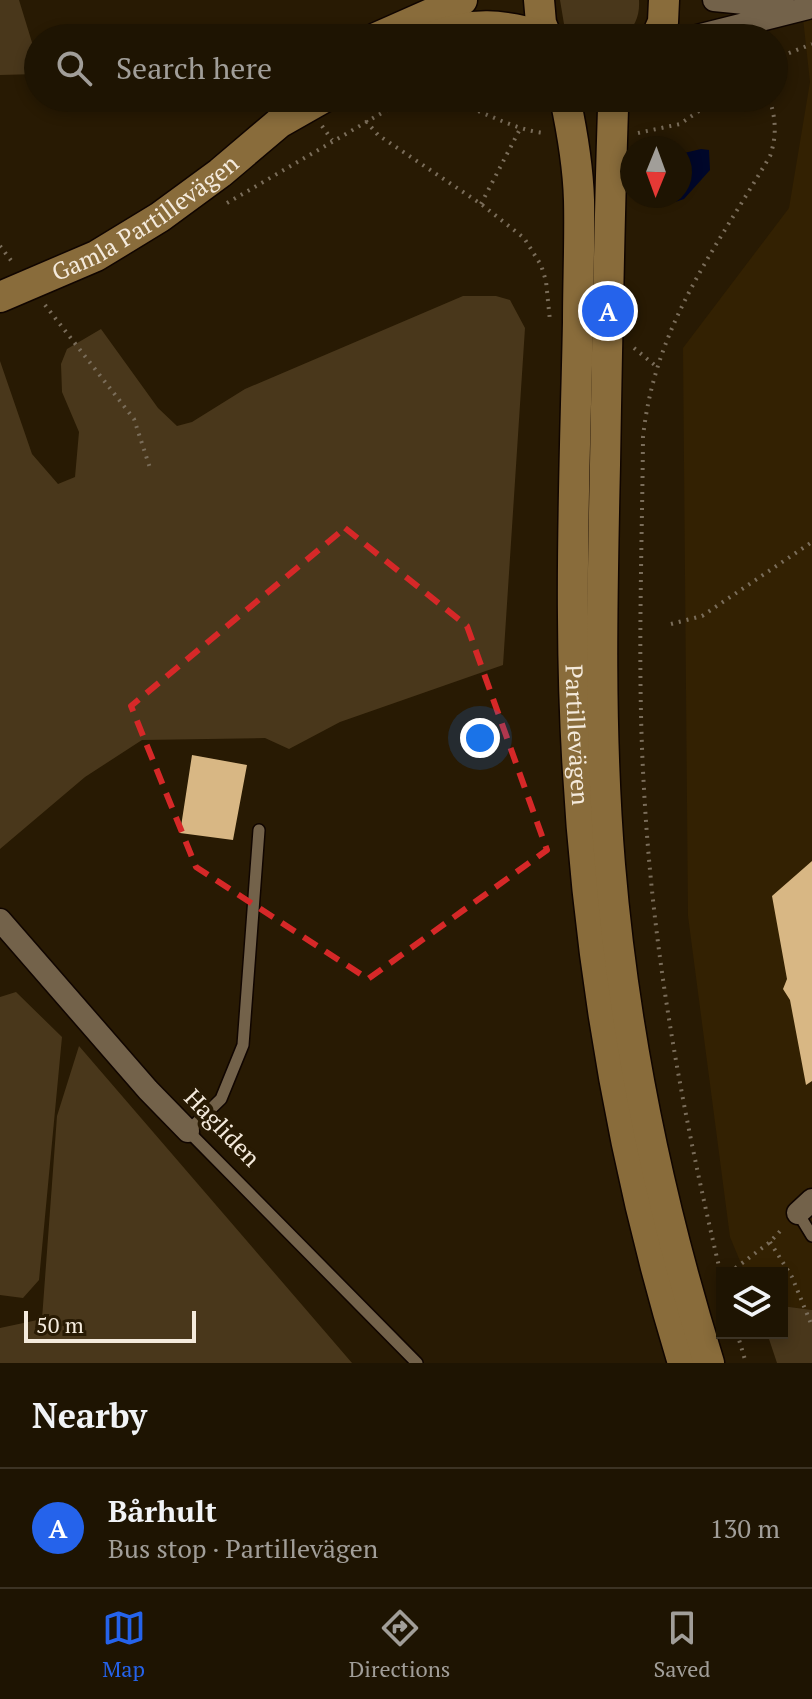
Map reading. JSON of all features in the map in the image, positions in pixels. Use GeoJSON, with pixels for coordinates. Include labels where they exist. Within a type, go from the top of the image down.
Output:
{"type":"FeatureCollection","features":[{"type":"Feature","properties":{"kind":"street"},"geometry":{"type":"LineString","coordinates":[[408,24],[462,0]]}},
{"type":"Feature","properties":{"kind":"street"},"geometry":{"type":"LineString","coordinates":[[539,0],[541,24]]}},
{"type":"Feature","properties":{"kind":"street"},"geometry":{"type":"LineString","coordinates":[[662,24],[664,0]]}},
{"type":"Feature","properties":{"kind":"street"},"geometry":{"type":"LineString","coordinates":[[714,0],[810,8]]}},
{"type":"Feature","properties":{"kind":"street"},"geometry":{"type":"LineString","coordinates":[[745,24],[810,8]]}},
{"type":"Feature","properties":{"kind":"street","name":"Gamla Partillevägen"},"geometry":{"type":"LineString","coordinates":[[0,297],[44,296],[96,256],[160,217],[220,173],[288,112]]}},
{"type":"Feature","properties":{"kind":"street","name":"Gamla Partillevägen"},"geometry":{"type":"LineString","coordinates":[[279,123],[315,112]]}},
{"type":"Feature","properties":{"kind":"street","name":"Partillevägen"},"geometry":{"type":"LineString","coordinates":[[567,112],[579,198],[573,615],[575,748],[584,871],[599,989],[619,1103],[639,1196],[683,1363]]}},
{"type":"Feature","properties":{"kind":"street","name":"Partillevägen"},"geometry":{"type":"LineString","coordinates":[[613,112],[602,618],[603,749],[610,867],[642,1098],[677,1251],[709,1363]]}},
{"type":"Feature","properties":{"kind":"street","name":"Hagliden"},"geometry":{"type":"LineString","coordinates":[[0,920],[148,1090],[188,1131]]}},
{"type":"Feature","properties":{"kind":"lane"},"geometry":{"type":"LineString","coordinates":[[188,1131],[221,1099],[243,1045],[259,830]]}},
{"type":"Feature","properties":{"kind":"lane","name":"Hagliden"},"geometry":{"type":"LineString","coordinates":[[188,1131],[417,1363]]}},
{"type":"Feature","properties":{"kind":"lane"},"geometry":{"type":"LineString","coordinates":[[805,1206],[812,1236]]}},
{"type":"Feature","properties":{"kind":"path"},"geometry":{"type":"LineString","coordinates":[[788,53],[812,44]]}},
{"type":"Feature","properties":{"kind":"path"},"geometry":{"type":"LineString","coordinates":[[322,112],[332,140]]}},
{"type":"Feature","properties":{"kind":"path"},"geometry":{"type":"LineString","coordinates":[[215,210],[383,112]]}},
{"type":"Feature","properties":{"kind":"path"},"geometry":{"type":"LineString","coordinates":[[478,112],[520,129],[549,133]]}},
{"type":"Feature","properties":{"kind":"path"},"geometry":{"type":"LineString","coordinates":[[628,135],[680,124],[698,112]]}},
{"type":"Feature","properties":{"kind":"path"},"geometry":{"type":"LineString","coordinates":[[719,1267],[689,1138],[657,942],[644,791],[640,691],[643,437],[647,402],[678,311],[770,156],[776,140],[772,112]]}},
{"type":"Feature","properties":{"kind":"path"},"geometry":{"type":"LineString","coordinates":[[366,121],[378,135],[481,204],[524,238],[546,281],[550,322]]}},
{"type":"Feature","properties":{"kind":"path"},"geometry":{"type":"LineString","coordinates":[[481,204],[520,129]]}},
{"type":"Feature","properties":{"kind":"path"},"geometry":{"type":"LineString","coordinates":[[44,296],[134,419],[150,468]]}},
{"type":"Feature","properties":{"kind":"path"},"geometry":{"type":"LineString","coordinates":[[632,346],[657,367]]}},
{"type":"Feature","properties":{"kind":"path"},"geometry":{"type":"LineString","coordinates":[[671,624],[702,616],[812,542]]}},
{"type":"Feature","properties":{"kind":"path"},"geometry":{"type":"LineString","coordinates":[[737,1267],[770,1242],[805,1206]]}},
{"type":"Feature","properties":{"kind":"path"},"geometry":{"type":"LineString","coordinates":[[770,1242],[792,1277],[812,1326]]}},
{"type":"Feature","properties":{"kind":"path"},"geometry":{"type":"LineString","coordinates":[[739,1339],[746,1363]]}},
{"type":"Feature","properties":{"kind":"highlighted area"},"geometry":{"type":"Polygon","coordinates":[[[345,528],[467,626],[547,850],[368,979],[196,867],[131,706],[345,528]]]}},
{"type":"Feature","properties":{"kind":"shaded area"},"geometry":{"type":"Polygon","coordinates":[[[0,0],[19,0],[26,24],[24,74],[0,75],[0,0]]]}},
{"type":"Feature","properties":{"kind":"shaded area"},"geometry":{"type":"Polygon","coordinates":[[[560,0],[639,0],[634,24],[564,24],[560,0]]]}},
{"type":"Feature","properties":{"kind":"shaded area"},"geometry":{"type":"Polygon","coordinates":[[[801,0],[812,0],[812,1310],[788,1307],[788,1267],[742,1267],[730,1237],[688,916],[683,348],[789,208],[810,82],[801,0]]]}},
{"type":"Feature","properties":{"kind":"shaded area"},"geometry":{"type":"Polygon","coordinates":[[[463,296],[496,296],[510,300],[525,328],[503,665],[340,722],[289,749],[265,738],[142,740],[85,777],[0,849],[0,361],[32,454],[58,484],[75,477],[79,432],[62,392],[61,364],[67,349],[101,329],[158,408],[177,426],[192,422],[245,389],[463,296]]]}},
{"type":"Feature","properties":{"kind":"shaded area"},"geometry":{"type":"Polygon","coordinates":[[[16,992],[62,1037],[39,1280],[23,1298],[0,1295],[0,997],[16,992]]]}},
{"type":"Feature","properties":{"kind":"shaded area"},"geometry":{"type":"Polygon","coordinates":[[[79,1046],[352,1363],[0,1363],[0,1328],[42,1319],[57,1116],[79,1046]]]}},
{"type":"Feature","properties":{"kind":"shaded area"},"geometry":{"type":"Polygon","coordinates":[[[788,1307],[812,1310],[812,1363],[777,1363],[769,1339],[788,1339],[788,1307]]]}},
{"type":"Feature","properties":{"kind":"water"},"geometry":{"type":"Polygon","coordinates":[[[709,150],[710,170],[692,190],[692,151],[709,150]]]}},
{"type":"Feature","properties":{"kind":"building"},"geometry":{"type":"Polygon","coordinates":[[[192,755],[247,765],[233,840],[180,833],[192,755]]]}},
{"type":"Feature","properties":{"kind":"building"},"geometry":{"type":"Polygon","coordinates":[[[812,861],[812,1081],[806,1085],[790,1000],[783,989],[787,979],[772,896],[812,861]]]}},
{"type":"Feature","properties":{"kind":"place","name":"Bårhult"},"geometry":{"type":"Point","coordinates":[608,311]}}]}
